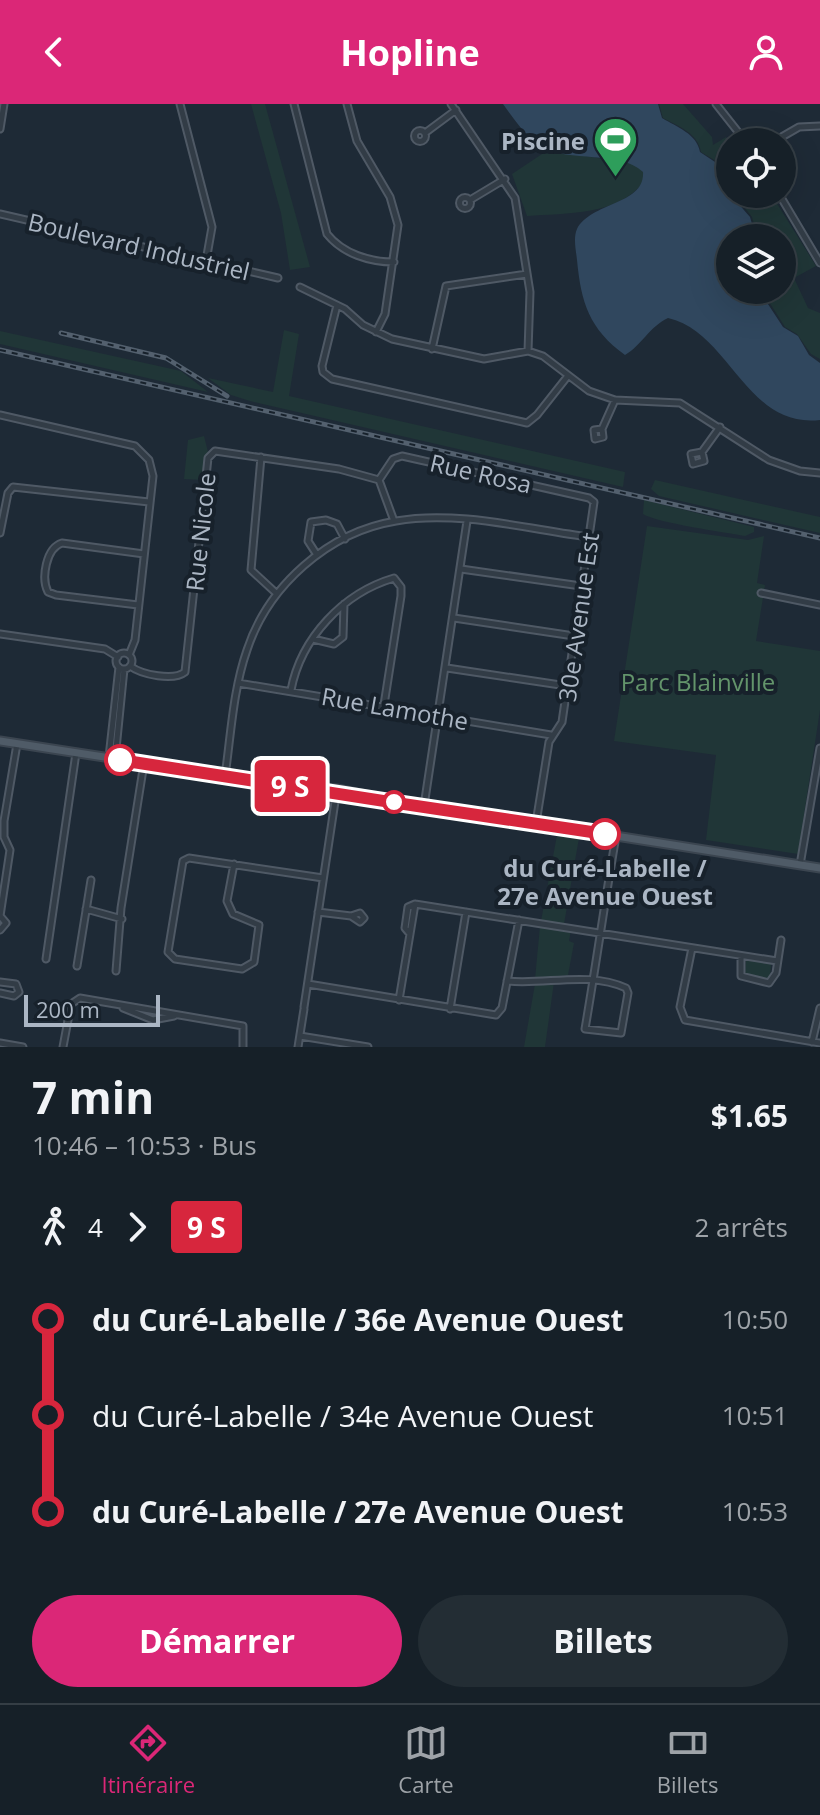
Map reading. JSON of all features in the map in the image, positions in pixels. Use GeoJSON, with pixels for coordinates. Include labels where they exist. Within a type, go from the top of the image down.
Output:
{"type":"FeatureCollection","features":[{"type":"Feature","properties":{"kind":"main road"},"geometry":{"type":"LineString","coordinates":[[0,741],[820,868]]}},
{"type":"Feature","properties":{"kind":"street"},"geometry":{"type":"LineString","coordinates":[[0,129],[4,104]]}},
{"type":"Feature","properties":{"kind":"street"},"geometry":{"type":"LineString","coordinates":[[180,104],[212,227],[206,261]]}},
{"type":"Feature","properties":{"kind":"street"},"geometry":{"type":"LineString","coordinates":[[294,104],[327,234],[335,245],[359,256],[377,262],[394,262]]}},
{"type":"Feature","properties":{"kind":"street"},"geometry":{"type":"LineString","coordinates":[[347,104],[357,141],[396,209],[398,225],[394,262],[385,314],[376,332]]}},
{"type":"Feature","properties":{"kind":"street"},"geometry":{"type":"LineString","coordinates":[[716,104],[735,128]]}},
{"type":"Feature","properties":{"kind":"street"},"geometry":{"type":"LineString","coordinates":[[425,133],[454,107],[515,198],[530,292],[528,351]]}},
{"type":"Feature","properties":{"kind":"street"},"geometry":{"type":"LineString","coordinates":[[796,129],[802,126],[820,126]]}},
{"type":"Feature","properties":{"kind":"street"},"geometry":{"type":"LineString","coordinates":[[470,200],[505,179]]}},
{"type":"Feature","properties":{"kind":"street"},"geometry":{"type":"LineString","coordinates":[[787,208],[820,263]]}},
{"type":"Feature","properties":{"kind":"street","name":"Boulevard Industriel"},"geometry":{"type":"LineString","coordinates":[[0,214],[278,278]]}},
{"type":"Feature","properties":{"kind":"street"},"geometry":{"type":"LineString","coordinates":[[432,349],[446,286],[527,274]]}},
{"type":"Feature","properties":{"kind":"street"},"geometry":{"type":"LineString","coordinates":[[300,287],[337,305],[376,332],[432,349],[484,359],[528,351],[543,356],[589,391],[615,400],[680,403],[769,460],[800,471],[820,473]]}},
{"type":"Feature","properties":{"kind":"street"},"geometry":{"type":"LineString","coordinates":[[337,305],[322,366],[323,372],[332,379],[527,423],[567,377]]}},
{"type":"Feature","properties":{"kind":"street"},"geometry":{"type":"LineString","coordinates":[[602,429],[615,400]]}},
{"type":"Feature","properties":{"kind":"street"},"geometry":{"type":"LineString","coordinates":[[0,415],[135,446],[151,465],[135,640],[124,667],[112,758]]}},
{"type":"Feature","properties":{"kind":"street"},"geometry":{"type":"LineString","coordinates":[[702,452],[720,427]]}},
{"type":"Feature","properties":{"kind":"street","name":"Rue Nicole"},"geometry":{"type":"LineString","coordinates":[[124,667],[175,677],[185,672],[208,458],[215,451],[379,480]]}},
{"type":"Feature","properties":{"kind":"street","name":"Rue Rosa"},"geometry":{"type":"LineString","coordinates":[[379,480],[393,459],[402,456],[593,500]]}},
{"type":"Feature","properties":{"kind":"street"},"geometry":{"type":"LineString","coordinates":[[261,457],[251,570],[276,593]]}},
{"type":"Feature","properties":{"kind":"street"},"geometry":{"type":"LineString","coordinates":[[379,480],[394,521]]}},
{"type":"Feature","properties":{"kind":"street"},"geometry":{"type":"LineString","coordinates":[[0,533],[8,493],[13,487],[149,502]]}},
{"type":"Feature","properties":{"kind":"street","name":"30e Avenue Est"},"geometry":{"type":"LineString","coordinates":[[536,823],[551,735],[562,722],[593,500]]}},
{"type":"Feature","properties":{"kind":"street"},"geometry":{"type":"LineString","coordinates":[[317,555],[308,541],[311,522],[326,520],[337,524],[345,539]]}},
{"type":"Feature","properties":{"kind":"street"},"geometry":{"type":"LineString","coordinates":[[225,776],[238,683],[253,633],[276,593],[317,555],[345,539],[394,521],[467,521],[589,537]]}},
{"type":"Feature","properties":{"kind":"street"},"geometry":{"type":"LineString","coordinates":[[424,806],[467,521]]}},
{"type":"Feature","properties":{"kind":"street"},"geometry":{"type":"LineString","coordinates":[[138,605],[56,595],[48,592],[45,585],[49,553],[62,543],[144,554]]}},
{"type":"Feature","properties":{"kind":"street"},"geometry":{"type":"LineString","coordinates":[[461,569],[581,586]]}},
{"type":"Feature","properties":{"kind":"street"},"geometry":{"type":"LineString","coordinates":[[291,690],[298,662],[313,639],[344,604],[373,586],[394,578],[398,580],[401,596],[384,705]]}},
{"type":"Feature","properties":{"kind":"street"},"geometry":{"type":"LineString","coordinates":[[761,593],[820,605]]}},
{"type":"Feature","properties":{"kind":"street"},"geometry":{"type":"LineString","coordinates":[[313,639],[334,644],[343,637],[344,604]]}},
{"type":"Feature","properties":{"kind":"street"},"geometry":{"type":"LineString","coordinates":[[454,618],[574,636]]}},
{"type":"Feature","properties":{"kind":"street"},"geometry":{"type":"LineString","coordinates":[[0,634],[105,649],[118,657],[124,667]]}},
{"type":"Feature","properties":{"kind":"street"},"geometry":{"type":"LineString","coordinates":[[118,657],[129,655]]}},
{"type":"Feature","properties":{"kind":"street"},"geometry":{"type":"LineString","coordinates":[[447,668],[567,686]]}},
{"type":"Feature","properties":{"kind":"street","name":"Rue Lamothe"},"geometry":{"type":"LineString","coordinates":[[238,683],[551,735]]}},
{"type":"Feature","properties":{"kind":"street"},"geometry":{"type":"LineString","coordinates":[[0,930],[6,923],[0,916],[10,850],[2,837],[17,744]]}},
{"type":"Feature","properties":{"kind":"street"},"geometry":{"type":"LineString","coordinates":[[800,865],[820,748]]}},
{"type":"Feature","properties":{"kind":"street"},"geometry":{"type":"LineString","coordinates":[[46,959],[76,753]]}},
{"type":"Feature","properties":{"kind":"street"},"geometry":{"type":"LineString","coordinates":[[116,971],[144,763]]}},
{"type":"Feature","properties":{"kind":"street"},"geometry":{"type":"LineString","coordinates":[[298,1047],[336,793]]}},
{"type":"Feature","properties":{"kind":"street"},"geometry":{"type":"LineString","coordinates":[[507,981],[525,983],[568,978],[593,981],[619,985],[628,993],[621,1033],[585,1029],[593,981],[601,933],[616,836]]}},
{"type":"Feature","properties":{"kind":"street"},"geometry":{"type":"LineString","coordinates":[[234,864],[227,901],[233,914],[259,925],[254,962],[242,969],[175,959],[168,952],[179,867],[189,858],[234,864],[323,878]]}},
{"type":"Feature","properties":{"kind":"street"},"geometry":{"type":"LineString","coordinates":[[77,966],[91,880]]}},
{"type":"Feature","properties":{"kind":"street"},"geometry":{"type":"LineString","coordinates":[[399,1000],[415,904],[777,961]]}},
{"type":"Feature","properties":{"kind":"street"},"geometry":{"type":"LineString","coordinates":[[86,909],[122,919]]}},
{"type":"Feature","properties":{"kind":"street"},"geometry":{"type":"LineString","coordinates":[[318,912],[351,916]]}},
{"type":"Feature","properties":{"kind":"street"},"geometry":{"type":"LineString","coordinates":[[450,1009],[466,912]]}},
{"type":"Feature","properties":{"kind":"street"},"geometry":{"type":"LineString","coordinates":[[308,984],[496,1015],[502,1008],[519,920]]}},
{"type":"Feature","properties":{"kind":"street"},"geometry":{"type":"LineString","coordinates":[[741,956],[741,976],[748,981],[772,980],[781,940]]}},
{"type":"Feature","properties":{"kind":"street"},"geometry":{"type":"LineString","coordinates":[[692,948],[680,1007],[682,1018],[820,1043]]}},
{"type":"Feature","properties":{"kind":"street"},"geometry":{"type":"LineString","coordinates":[[0,982],[16,984],[19,992],[14,996],[0,993]]}},
{"type":"Feature","properties":{"kind":"street"},"geometry":{"type":"LineString","coordinates":[[63,1047],[71,1004],[80,998],[243,1026],[243,1047]]}},
{"type":"Feature","properties":{"kind":"street"},"geometry":{"type":"LineString","coordinates":[[812,1042],[820,1008]]}},
{"type":"Feature","properties":{"kind":"street"},"geometry":{"type":"LineString","coordinates":[[300,1036],[368,1047]]}},
{"type":"Feature","properties":{"kind":"street"},"geometry":{"type":"LineString","coordinates":[[0,1043],[23,1047]]}},
{"type":"Feature","properties":{"kind":"green space"},"geometry":{"type":"Polygon","coordinates":[[[251,104],[265,104],[310,267],[290,270],[281,213],[251,104]]]}},
{"type":"Feature","properties":{"kind":"green space"},"geometry":{"type":"Polygon","coordinates":[[[659,104],[683,104],[712,137],[713,145],[716,143],[716,161],[701,152],[692,135],[663,118],[659,104]]]}},
{"type":"Feature","properties":{"kind":"green space"},"geometry":{"type":"Polygon","coordinates":[[[548,150],[635,164],[643,172],[644,181],[621,201],[606,207],[575,213],[527,216],[512,174],[548,150]]]}},
{"type":"Feature","properties":{"kind":"green space"},"geometry":{"type":"Polygon","coordinates":[[[745,208],[780,208],[790,224],[754,224],[745,208]]]}},
{"type":"Feature","properties":{"kind":"green space"},"geometry":{"type":"Polygon","coordinates":[[[796,234],[816,266],[796,277],[796,234]]]}},
{"type":"Feature","properties":{"kind":"green space"},"geometry":{"type":"Polygon","coordinates":[[[796,282],[808,308],[820,313],[820,359],[811,354],[797,334],[785,327],[770,304],[796,304],[796,282]]]}},
{"type":"Feature","properties":{"kind":"green space"},"geometry":{"type":"Polygon","coordinates":[[[284,330],[299,334],[289,396],[625,472],[623,487],[250,401],[231,395],[208,378],[273,392],[284,330]]]}},
{"type":"Feature","properties":{"kind":"green space"},"geometry":{"type":"Polygon","coordinates":[[[0,331],[181,371],[208,392],[0,344],[0,331]]]}},
{"type":"Feature","properties":{"kind":"green space"},"geometry":{"type":"Polygon","coordinates":[[[204,436],[208,452],[203,480],[184,479],[188,440],[204,436]]]}},
{"type":"Feature","properties":{"kind":"green space"},"geometry":{"type":"Polygon","coordinates":[[[655,480],[820,517],[820,533],[659,496],[651,489],[655,480]]]}},
{"type":"Feature","properties":{"kind":"green space"},"geometry":{"type":"Polygon","coordinates":[[[644,500],[754,527],[754,532],[745,536],[662,521],[643,514],[644,500]]]}},
{"type":"Feature","properties":{"kind":"green space","name":"Parc Blainville"},"geometry":{"type":"Polygon","coordinates":[[[647,526],[748,540],[764,536],[757,583],[765,585],[756,641],[820,651],[820,710],[798,854],[706,840],[716,755],[614,741],[647,526]]]}},
{"type":"Feature","properties":{"kind":"green space"},"geometry":{"type":"Polygon","coordinates":[[[557,835],[579,838],[564,924],[541,921],[557,835]]]}},
{"type":"Feature","properties":{"kind":"green space"},"geometry":{"type":"Polygon","coordinates":[[[540,926],[571,930],[569,941],[574,943],[568,975],[535,979],[540,926]]]}},
{"type":"Feature","properties":{"kind":"green space"},"geometry":{"type":"Polygon","coordinates":[[[746,958],[771,963],[770,979],[745,976],[746,958]]]}},
{"type":"Feature","properties":{"kind":"green space"},"geometry":{"type":"Polygon","coordinates":[[[554,982],[545,1047],[524,1047],[535,984],[554,982]]]}},
{"type":"Feature","properties":{"kind":"water"},"geometry":{"type":"Polygon","coordinates":[[[503,104],[658,104],[662,118],[691,136],[700,152],[716,164],[716,208],[742,208],[752,224],[716,224],[716,304],[768,304],[783,327],[798,336],[809,355],[820,363],[820,420],[795,419],[774,410],[756,395],[708,341],[689,327],[668,318],[625,355],[613,345],[595,325],[584,302],[576,233],[584,220],[594,213],[636,191],[643,172],[621,161],[553,151],[535,142],[503,104]]]}},
{"type":"Feature","properties":{"kind":"railway"},"geometry":{"type":"LineString","coordinates":[[61,333],[166,358],[227,396]]}},
{"type":"Feature","properties":{"kind":"railway"},"geometry":{"type":"LineString","coordinates":[[0,350],[820,538]]}},
{"type":"Feature","properties":{"kind":"bus line"},"geometry":{"type":"LineString","coordinates":[[120,760],[286,785],[304,792],[366,801],[386,800],[605,834]]}},
{"type":"Feature","properties":{"kind":"place","name":"Piscine"},"geometry":{"type":"Point","coordinates":[616,179]}},
{"type":"Feature","properties":{"kind":"place","name":"du Curé-Labelle / 27e Avenue Ouest"},"geometry":{"type":"Point","coordinates":[605,834]}}]}
